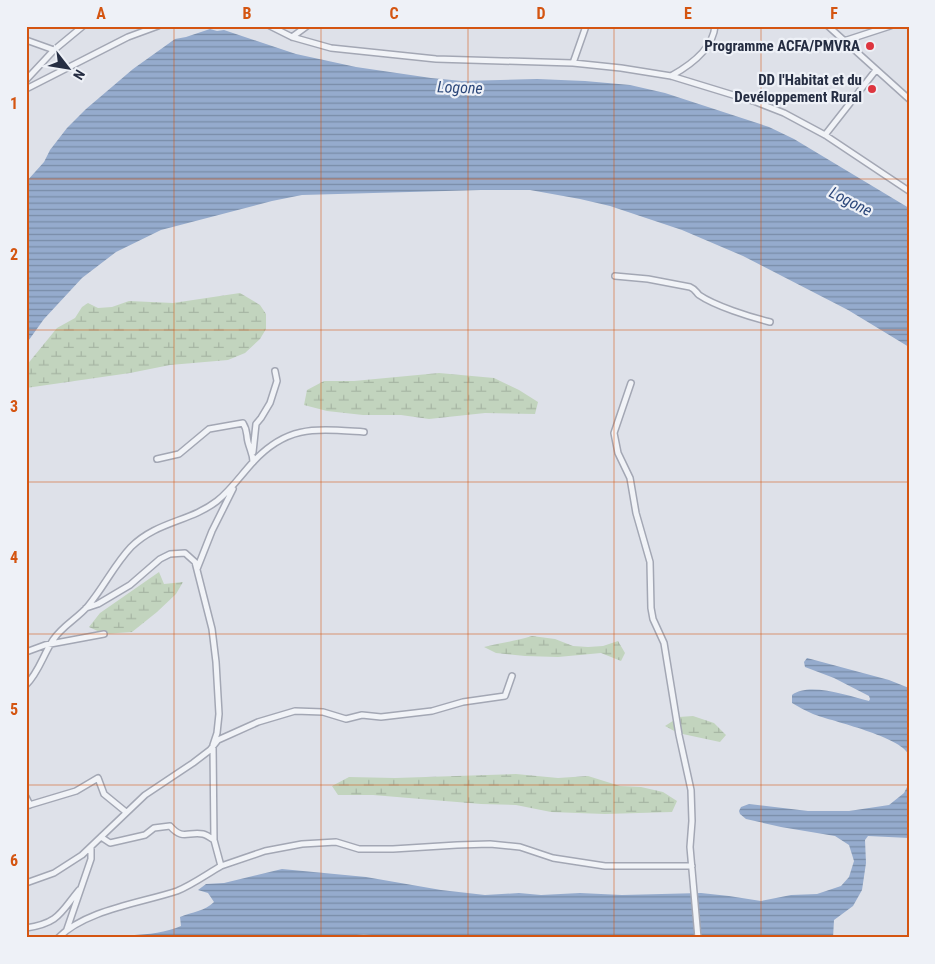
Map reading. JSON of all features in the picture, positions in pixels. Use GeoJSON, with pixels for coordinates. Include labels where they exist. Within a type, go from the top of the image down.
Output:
{"type":"FeatureCollection","features":[{"type":"Feature","properties":{"kind":"street"},"geometry":{"type":"LineString","coordinates":[[26,80],[54,50],[83,26]]}},
{"type":"Feature","properties":{"kind":"street"},"geometry":{"type":"LineString","coordinates":[[26,89],[128,37],[158,26]]}},
{"type":"Feature","properties":{"kind":"street"},"geometry":{"type":"LineString","coordinates":[[270,26],[292,37],[331,48],[436,59],[574,63],[671,76],[756,102],[784,113],[825,135],[909,190]]}},
{"type":"Feature","properties":{"kind":"street"},"geometry":{"type":"LineString","coordinates":[[292,37],[306,26]]}},
{"type":"Feature","properties":{"kind":"street"},"geometry":{"type":"LineString","coordinates":[[574,63],[586,26]]}},
{"type":"Feature","properties":{"kind":"street"},"geometry":{"type":"LineString","coordinates":[[671,76],[694,61],[710,42],[715,26]]}},
{"type":"Feature","properties":{"kind":"street"},"geometry":{"type":"LineString","coordinates":[[828,26],[909,99]]}},
{"type":"Feature","properties":{"kind":"street"},"geometry":{"type":"LineString","coordinates":[[844,41],[890,26]]}},
{"type":"Feature","properties":{"kind":"street"},"geometry":{"type":"LineString","coordinates":[[26,40],[54,50]]}},
{"type":"Feature","properties":{"kind":"street"},"geometry":{"type":"LineString","coordinates":[[825,135],[876,70]]}},
{"type":"Feature","properties":{"kind":"street"},"geometry":{"type":"LineString","coordinates":[[615,276],[690,287],[717,303],[753,318],[770,322]]}},
{"type":"Feature","properties":{"kind":"street"},"geometry":{"type":"LineString","coordinates":[[253,462],[256,424],[262,418],[270,403],[277,381],[275,371]]}},
{"type":"Feature","properties":{"kind":"street"},"geometry":{"type":"LineString","coordinates":[[631,383],[614,434],[618,452],[630,478],[636,513],[650,562],[651,608],[653,619],[664,643],[679,735],[691,790],[692,821],[690,848],[698,938]]}},
{"type":"Feature","properties":{"kind":"street"},"geometry":{"type":"LineString","coordinates":[[157,459],[179,454],[209,429],[243,423],[248,430],[248,442],[253,453]]}},
{"type":"Feature","properties":{"kind":"street"},"geometry":{"type":"LineString","coordinates":[[26,685],[37,672],[59,632],[86,608],[123,556],[140,540],[160,527],[205,509],[216,502],[235,484],[253,462],[277,441],[297,433],[317,429],[364,432]]}},
{"type":"Feature","properties":{"kind":"street"},"geometry":{"type":"LineString","coordinates":[[197,569],[212,531],[235,484]]}},
{"type":"Feature","properties":{"kind":"street"},"geometry":{"type":"LineString","coordinates":[[26,882],[54,873],[82,855],[145,795],[210,750],[217,733],[219,714],[212,629],[195,562],[184,553],[170,554],[160,558],[130,585],[98,604],[86,608]]}},
{"type":"Feature","properties":{"kind":"street"},"geometry":{"type":"LineString","coordinates":[[26,652],[51,644],[104,634]]}},
{"type":"Feature","properties":{"kind":"street"},"geometry":{"type":"LineString","coordinates":[[221,866],[214,840],[213,745],[218,740],[258,722],[295,711],[323,712],[346,719],[362,715],[381,717],[432,711],[463,702],[505,696],[512,676]]}},
{"type":"Feature","properties":{"kind":"street"},"geometry":{"type":"LineString","coordinates":[[26,797],[28,806],[76,791],[98,778],[104,794],[126,812]]}},
{"type":"Feature","properties":{"kind":"street"},"geometry":{"type":"LineString","coordinates":[[101,837],[110,843],[145,834],[154,828],[170,826],[175,832],[184,836],[204,834],[214,840]]}},
{"type":"Feature","properties":{"kind":"street"},"geometry":{"type":"LineString","coordinates":[[67,928],[109,910],[179,890],[221,866],[265,851],[302,844],[336,842],[359,849],[368,849],[490,844],[520,847],[553,858],[605,866],[692,866]]}},
{"type":"Feature","properties":{"kind":"street"},"geometry":{"type":"LineString","coordinates":[[58,938],[67,928],[91,859],[91,846]]}},
{"type":"Feature","properties":{"kind":"street"},"geometry":{"type":"LineString","coordinates":[[26,928],[47,924],[65,910],[81,888]]}},
{"type":"Feature","properties":{"kind":"green space"},"geometry":{"type":"Polygon","coordinates":[[[240,293],[260,305],[266,314],[266,329],[260,339],[245,353],[228,360],[170,365],[130,373],[26,388],[26,366],[57,328],[75,318],[82,307],[88,303],[98,308],[112,307],[129,301],[173,303],[240,293]]]}},
{"type":"Feature","properties":{"kind":"green space"},"geometry":{"type":"Polygon","coordinates":[[[439,373],[494,378],[538,402],[535,414],[485,413],[429,419],[401,415],[363,415],[327,411],[304,405],[307,390],[324,381],[354,381],[439,373]]]}},
{"type":"Feature","properties":{"kind":"green space"},"geometry":{"type":"Polygon","coordinates":[[[159,572],[164,584],[183,582],[176,594],[132,632],[104,634],[89,627],[100,613],[159,572]]]}},
{"type":"Feature","properties":{"kind":"green space"},"geometry":{"type":"Polygon","coordinates":[[[532,636],[555,639],[573,646],[588,647],[603,646],[618,641],[625,653],[621,661],[601,653],[558,657],[525,656],[496,653],[484,647],[532,636]]]}},
{"type":"Feature","properties":{"kind":"green space"},"geometry":{"type":"Polygon","coordinates":[[[693,716],[714,723],[726,735],[720,742],[678,733],[665,726],[679,717],[693,716]]]}},
{"type":"Feature","properties":{"kind":"green space"},"geometry":{"type":"Polygon","coordinates":[[[516,774],[558,778],[588,776],[620,786],[641,787],[663,792],[677,801],[672,812],[605,814],[551,812],[516,805],[373,795],[338,795],[332,786],[349,777],[395,778],[516,774]]]}},
{"type":"Feature","properties":{"kind":"water","name":"Logone"},"geometry":{"type":"Polygon","coordinates":[[[210,29],[224,30],[296,54],[356,67],[431,78],[462,81],[537,79],[630,85],[665,93],[769,127],[794,139],[909,208],[909,347],[848,310],[743,256],[682,230],[610,206],[530,190],[302,195],[161,230],[116,252],[82,278],[44,319],[26,344],[26,182],[44,162],[50,150],[67,128],[86,109],[133,69],[175,39],[210,29]]]}},
{"type":"Feature","properties":{"kind":"water"},"geometry":{"type":"Polygon","coordinates":[[[807,658],[889,680],[909,688],[909,755],[903,748],[880,736],[813,714],[792,703],[792,695],[799,691],[808,690],[829,691],[869,701],[870,699],[869,696],[834,678],[805,667],[804,662],[807,658]]]}},
{"type":"Feature","properties":{"kind":"water"},"geometry":{"type":"Polygon","coordinates":[[[909,783],[909,838],[868,836],[865,840],[866,863],[862,890],[853,906],[834,920],[833,938],[396,938],[362,935],[276,939],[76,938],[80,936],[157,933],[181,926],[180,917],[202,909],[214,902],[208,893],[198,890],[206,884],[224,883],[282,869],[366,877],[441,890],[485,895],[519,893],[541,895],[580,893],[622,895],[701,893],[761,901],[791,895],[817,894],[841,886],[849,877],[854,861],[849,845],[835,836],[746,819],[740,814],[741,807],[749,804],[808,811],[849,811],[889,805],[904,793],[909,783]]]}},
{"type":"Feature","properties":{"kind":"place","name":"Programme ACFA/PMVRA"},"geometry":{"type":"Point","coordinates":[870,46]}},
{"type":"Feature","properties":{"kind":"place","name":"DD l'Habitat et du Devéloppement Rural"},"geometry":{"type":"Point","coordinates":[872,89]}}]}
